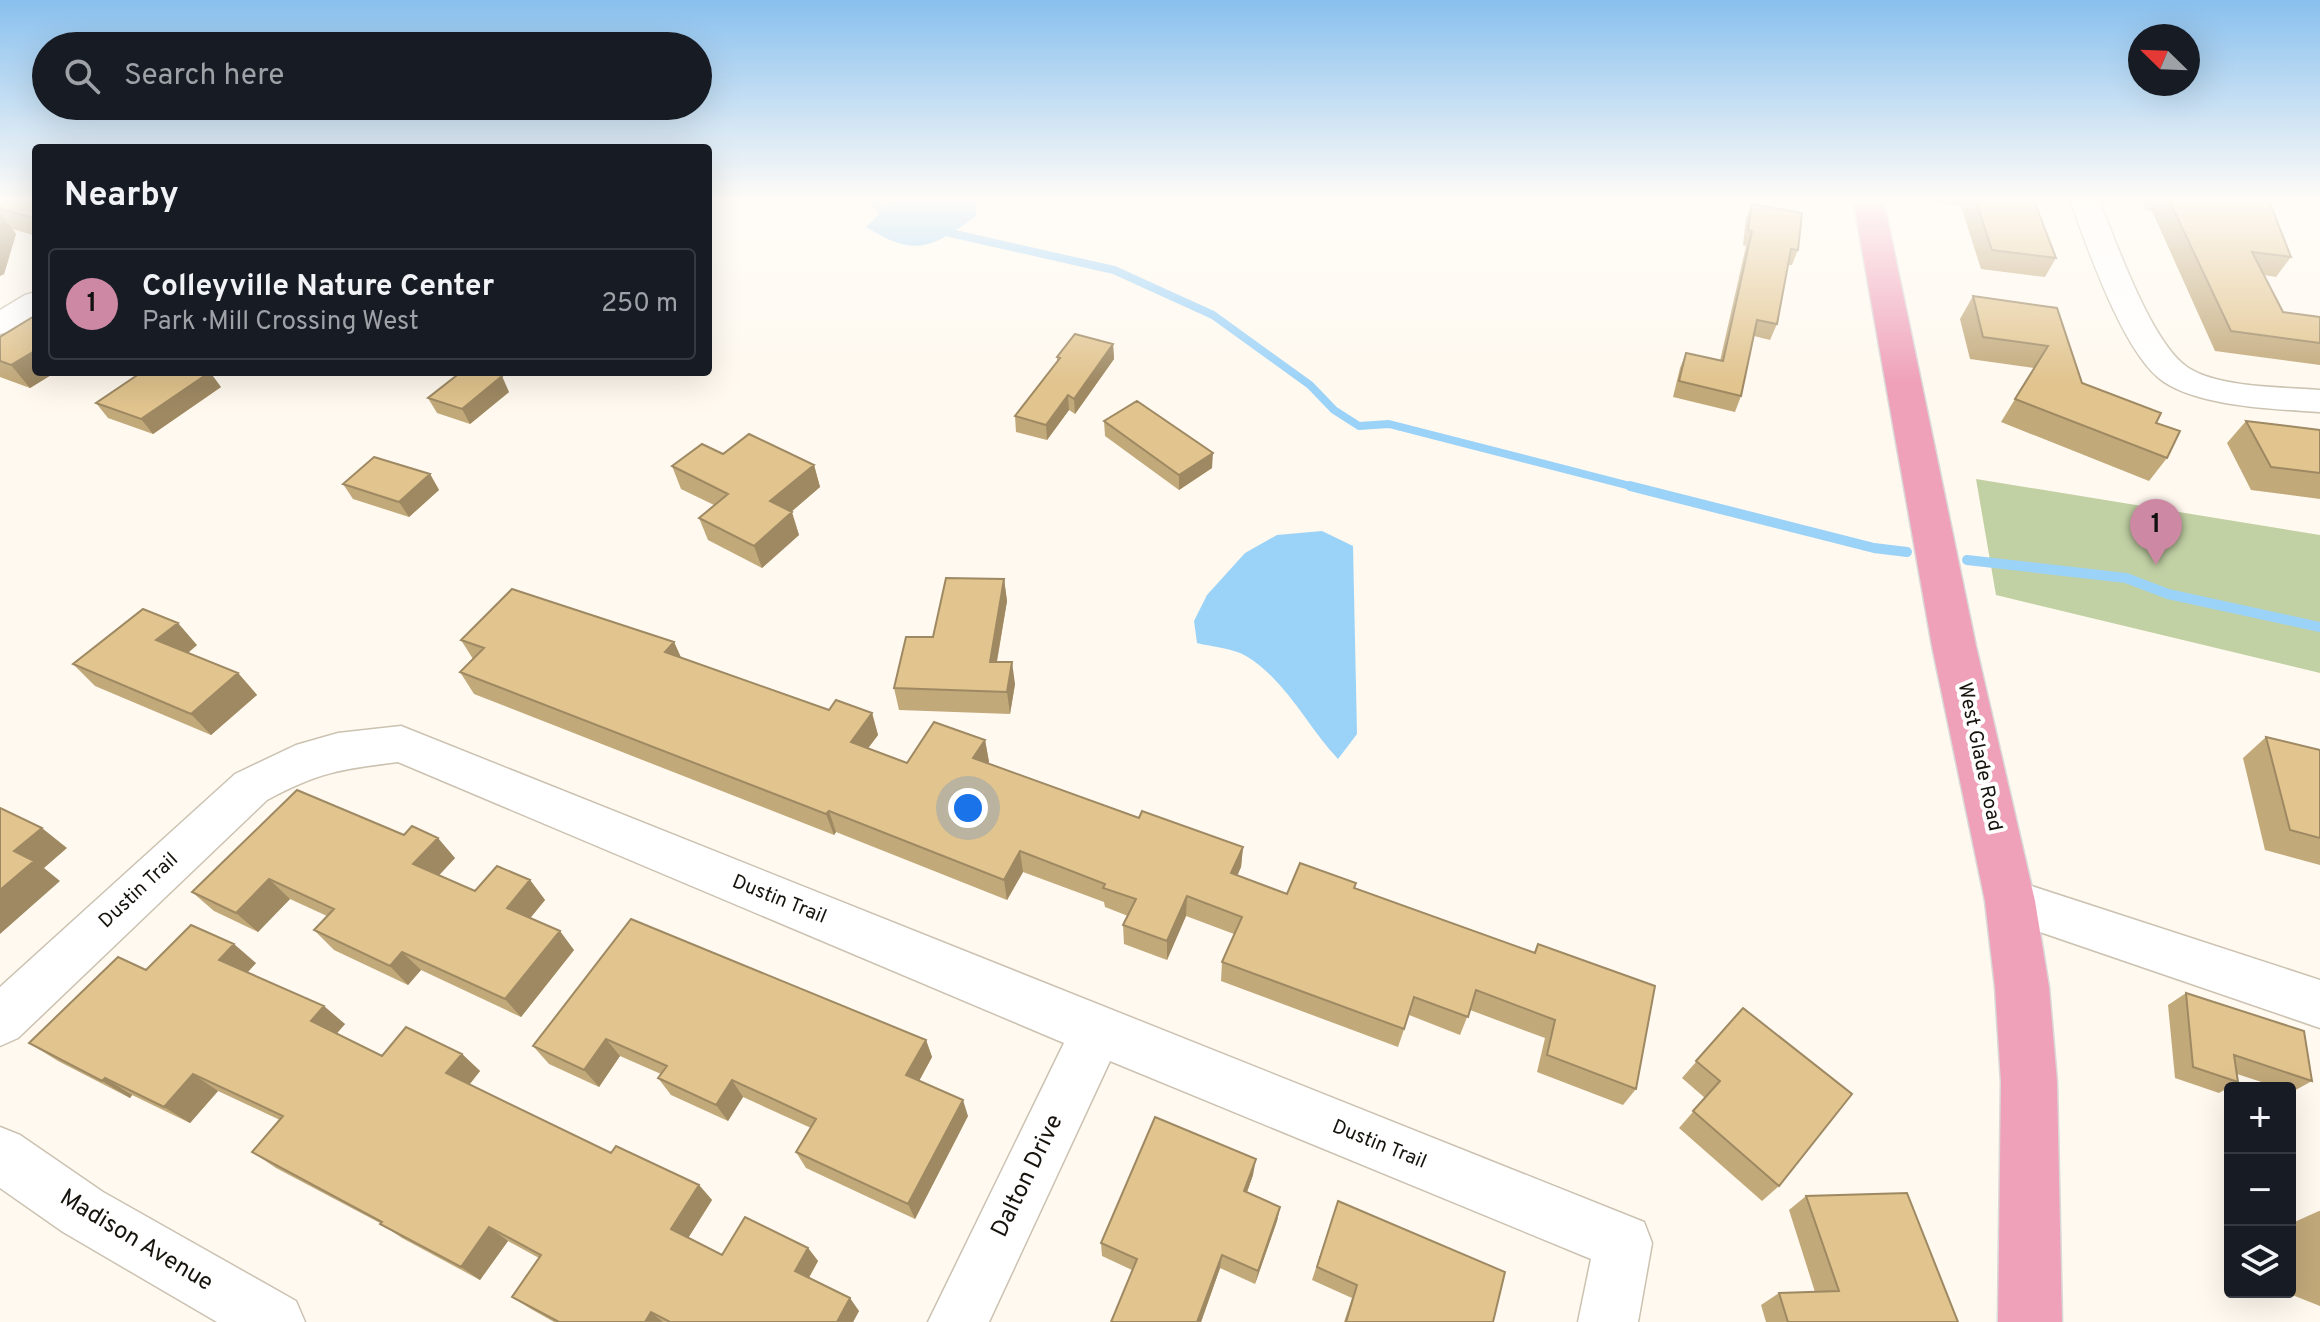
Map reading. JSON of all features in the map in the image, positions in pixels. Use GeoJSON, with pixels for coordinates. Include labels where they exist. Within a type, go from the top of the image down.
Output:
{"type":"FeatureCollection","features":[{"type":"Feature","properties":{"kind":"main road","name":"West Glade Road"},"geometry":{"type":"LineString","coordinates":[[1880,260],[1954,646],[2010,901],[2022,987],[2029,1082],[2030,1322]]}},
{"type":"Feature","properties":{"kind":"street"},"geometry":{"type":"LineString","coordinates":[[2111,260],[2139,323],[2161,363],[2169,370],[2198,384],[2320,401]]}},
{"type":"Feature","properties":{"kind":"street"},"geometry":{"type":"LineString","coordinates":[[0,324],[32,304]]}},
{"type":"Feature","properties":{"kind":"street","name":"Dustin Trail"},"geometry":{"type":"LineString","coordinates":[[0,1021],[251,787],[310,759],[338,751],[401,744],[1097,1031],[1623,1243],[1608,1322]]}},
{"type":"Feature","properties":{"kind":"street"},"geometry":{"type":"LineString","coordinates":[[2010,901],[2320,1004]]}},
{"type":"Feature","properties":{"kind":"street","name":"Dalton Drive"},"geometry":{"type":"LineString","coordinates":[[958,1322],[1097,1031]]}},
{"type":"Feature","properties":{"kind":"street","name":"Madison Avenue"},"geometry":{"type":"LineString","coordinates":[[0,1155],[83,1212],[275,1322]]}},
{"type":"Feature","properties":{"kind":"green space"},"geometry":{"type":"Polygon","coordinates":[[[1976,479],[2320,535],[2320,673],[1996,595],[1976,479]]]}},
{"type":"Feature","properties":{"kind":"water"},"geometry":{"type":"Polygon","coordinates":[[[1322,531],[1353,546],[1357,734],[1338,759],[1285,690],[1260,666],[1235,651],[1197,643],[1194,621],[1207,595],[1245,553],[1277,535],[1322,531]]]}},
{"type":"Feature","properties":{"kind":"building"},"geometry":{"type":"Polygon","coordinates":[[[1746,260],[1789,260],[1777,324],[1757,320],[1741,396],[1679,381],[1686,353],[1723,361],[1746,260]]]}},
{"type":"Feature","properties":{"kind":"building"},"geometry":{"type":"Polygon","coordinates":[[[2197,260],[2256,260],[2283,312],[2320,317],[2320,343],[2231,331],[2197,260]]]}},
{"type":"Feature","properties":{"kind":"building"},"geometry":{"type":"Polygon","coordinates":[[[1973,296],[2057,308],[2082,383],[2161,413],[2156,423],[2180,431],[2167,458],[2015,399],[2048,346],[1983,337],[1973,296]]]}},
{"type":"Feature","properties":{"kind":"building"},"geometry":{"type":"Polygon","coordinates":[[[32,317],[32,352],[11,365],[0,361],[0,337],[32,317]]]}},
{"type":"Feature","properties":{"kind":"building"},"geometry":{"type":"Polygon","coordinates":[[[1075,334],[1113,344],[1074,399],[1068,395],[1046,425],[1015,416],[1060,358],[1057,357],[1075,334]]]}},
{"type":"Feature","properties":{"kind":"building"},"geometry":{"type":"Polygon","coordinates":[[[136,376],[204,376],[141,419],[96,403],[136,376]]]}},
{"type":"Feature","properties":{"kind":"building"},"geometry":{"type":"Polygon","coordinates":[[[456,376],[502,376],[462,409],[428,398],[456,376]]]}},
{"type":"Feature","properties":{"kind":"building"},"geometry":{"type":"Polygon","coordinates":[[[1137,401],[1213,453],[1179,475],[1104,421],[1137,401]]]}},
{"type":"Feature","properties":{"kind":"building"},"geometry":{"type":"Polygon","coordinates":[[[2246,421],[2320,430],[2320,473],[2271,467],[2246,421]]]}},
{"type":"Feature","properties":{"kind":"building"},"geometry":{"type":"Polygon","coordinates":[[[749,434],[814,465],[770,501],[792,512],[754,546],[699,518],[728,494],[672,466],[702,444],[723,454],[749,434]]]}},
{"type":"Feature","properties":{"kind":"building"},"geometry":{"type":"Polygon","coordinates":[[[374,457],[430,474],[399,502],[343,484],[374,457]]]}},
{"type":"Feature","properties":{"kind":"building"},"geometry":{"type":"Polygon","coordinates":[[[946,578],[1004,579],[990,662],[1012,662],[1007,692],[894,688],[906,637],[933,637],[946,578]]]}},
{"type":"Feature","properties":{"kind":"building"},"geometry":{"type":"Polygon","coordinates":[[[512,589],[674,642],[665,652],[829,710],[836,700],[872,713],[851,742],[907,763],[934,722],[985,740],[973,758],[1139,818],[1142,811],[1243,847],[1231,873],[1287,894],[1300,863],[1356,883],[1354,888],[1535,953],[1538,944],[1655,986],[1636,1089],[1547,1055],[1555,1020],[1476,990],[1468,1017],[1414,997],[1404,1029],[1222,962],[1242,917],[1187,896],[1167,941],[1123,925],[1136,899],[1103,888],[1105,884],[1020,851],[1004,880],[460,672],[484,648],[461,640],[512,589]]]}},
{"type":"Feature","properties":{"kind":"building"},"geometry":{"type":"Polygon","coordinates":[[[143,609],[178,623],[156,640],[238,673],[191,714],[73,664],[143,609]]]}},
{"type":"Feature","properties":{"kind":"building"},"geometry":{"type":"Polygon","coordinates":[[[2266,737],[2320,750],[2320,838],[2290,830],[2266,737]]]}},
{"type":"Feature","properties":{"kind":"building"},"geometry":{"type":"Polygon","coordinates":[[[297,790],[404,835],[412,826],[438,838],[413,864],[475,891],[497,866],[530,880],[507,908],[560,931],[505,999],[402,952],[390,966],[314,930],[334,909],[269,879],[236,913],[192,892],[297,790]]]}},
{"type":"Feature","properties":{"kind":"building"},"geometry":{"type":"Polygon","coordinates":[[[0,808],[42,828],[14,851],[34,861],[0,890],[0,808]]]}},
{"type":"Feature","properties":{"kind":"building"},"geometry":{"type":"Polygon","coordinates":[[[631,919],[926,1040],[906,1075],[963,1100],[908,1204],[796,1152],[816,1119],[732,1080],[716,1105],[658,1078],[667,1066],[606,1039],[584,1070],[533,1046],[631,919]]]}},
{"type":"Feature","properties":{"kind":"building"},"geometry":{"type":"Polygon","coordinates":[[[191,925],[234,944],[219,960],[324,1006],[311,1021],[382,1056],[406,1027],[462,1054],[446,1073],[611,1153],[616,1146],[699,1185],[671,1229],[722,1255],[745,1217],[808,1248],[795,1271],[850,1298],[837,1322],[670,1322],[651,1312],[645,1322],[559,1322],[512,1297],[541,1255],[489,1227],[461,1267],[252,1152],[283,1116],[193,1074],[164,1107],[105,1078],[102,1081],[29,1043],[118,957],[146,970],[191,925]]]}},
{"type":"Feature","properties":{"kind":"building"},"geometry":{"type":"Polygon","coordinates":[[[2186,993],[2304,1031],[2312,1081],[2234,1055],[2238,1082],[2193,1067],[2186,993]]]}},
{"type":"Feature","properties":{"kind":"building"},"geometry":{"type":"Polygon","coordinates":[[[1743,1008],[1852,1094],[1779,1186],[1693,1111],[1720,1081],[1696,1061],[1743,1008]]]}},
{"type":"Feature","properties":{"kind":"building"},"geometry":{"type":"Polygon","coordinates":[[[1155,1117],[1256,1159],[1244,1191],[1280,1207],[1258,1271],[1222,1255],[1197,1322],[1111,1322],[1137,1259],[1101,1243],[1155,1117]]]}},
{"type":"Feature","properties":{"kind":"building"},"geometry":{"type":"Polygon","coordinates":[[[1907,1193],[1958,1322],[1788,1322],[1779,1293],[1839,1291],[1806,1196],[1907,1193]]]}},
{"type":"Feature","properties":{"kind":"building"},"geometry":{"type":"Polygon","coordinates":[[[1338,1201],[1505,1272],[1493,1322],[1346,1322],[1357,1285],[1317,1267],[1338,1201]]]}},
{"type":"Feature","properties":{"kind":"waterway"},"geometry":{"type":"LineString","coordinates":[[1068,260],[1114,270],[1213,315],[1310,385],[1334,410],[1359,426],[1389,424],[1638,488]]}},
{"type":"Feature","properties":{"kind":"waterway"},"geometry":{"type":"LineString","coordinates":[[1630,486],[1874,548],[1907,552]]}},
{"type":"Feature","properties":{"kind":"waterway"},"geometry":{"type":"LineString","coordinates":[[1967,560],[2126,578],[2168,594],[2320,627]]}},
{"type":"Feature","properties":{"kind":"place","name":"Colleyville Nature Center"},"geometry":{"type":"Point","coordinates":[2156,565]}}]}
